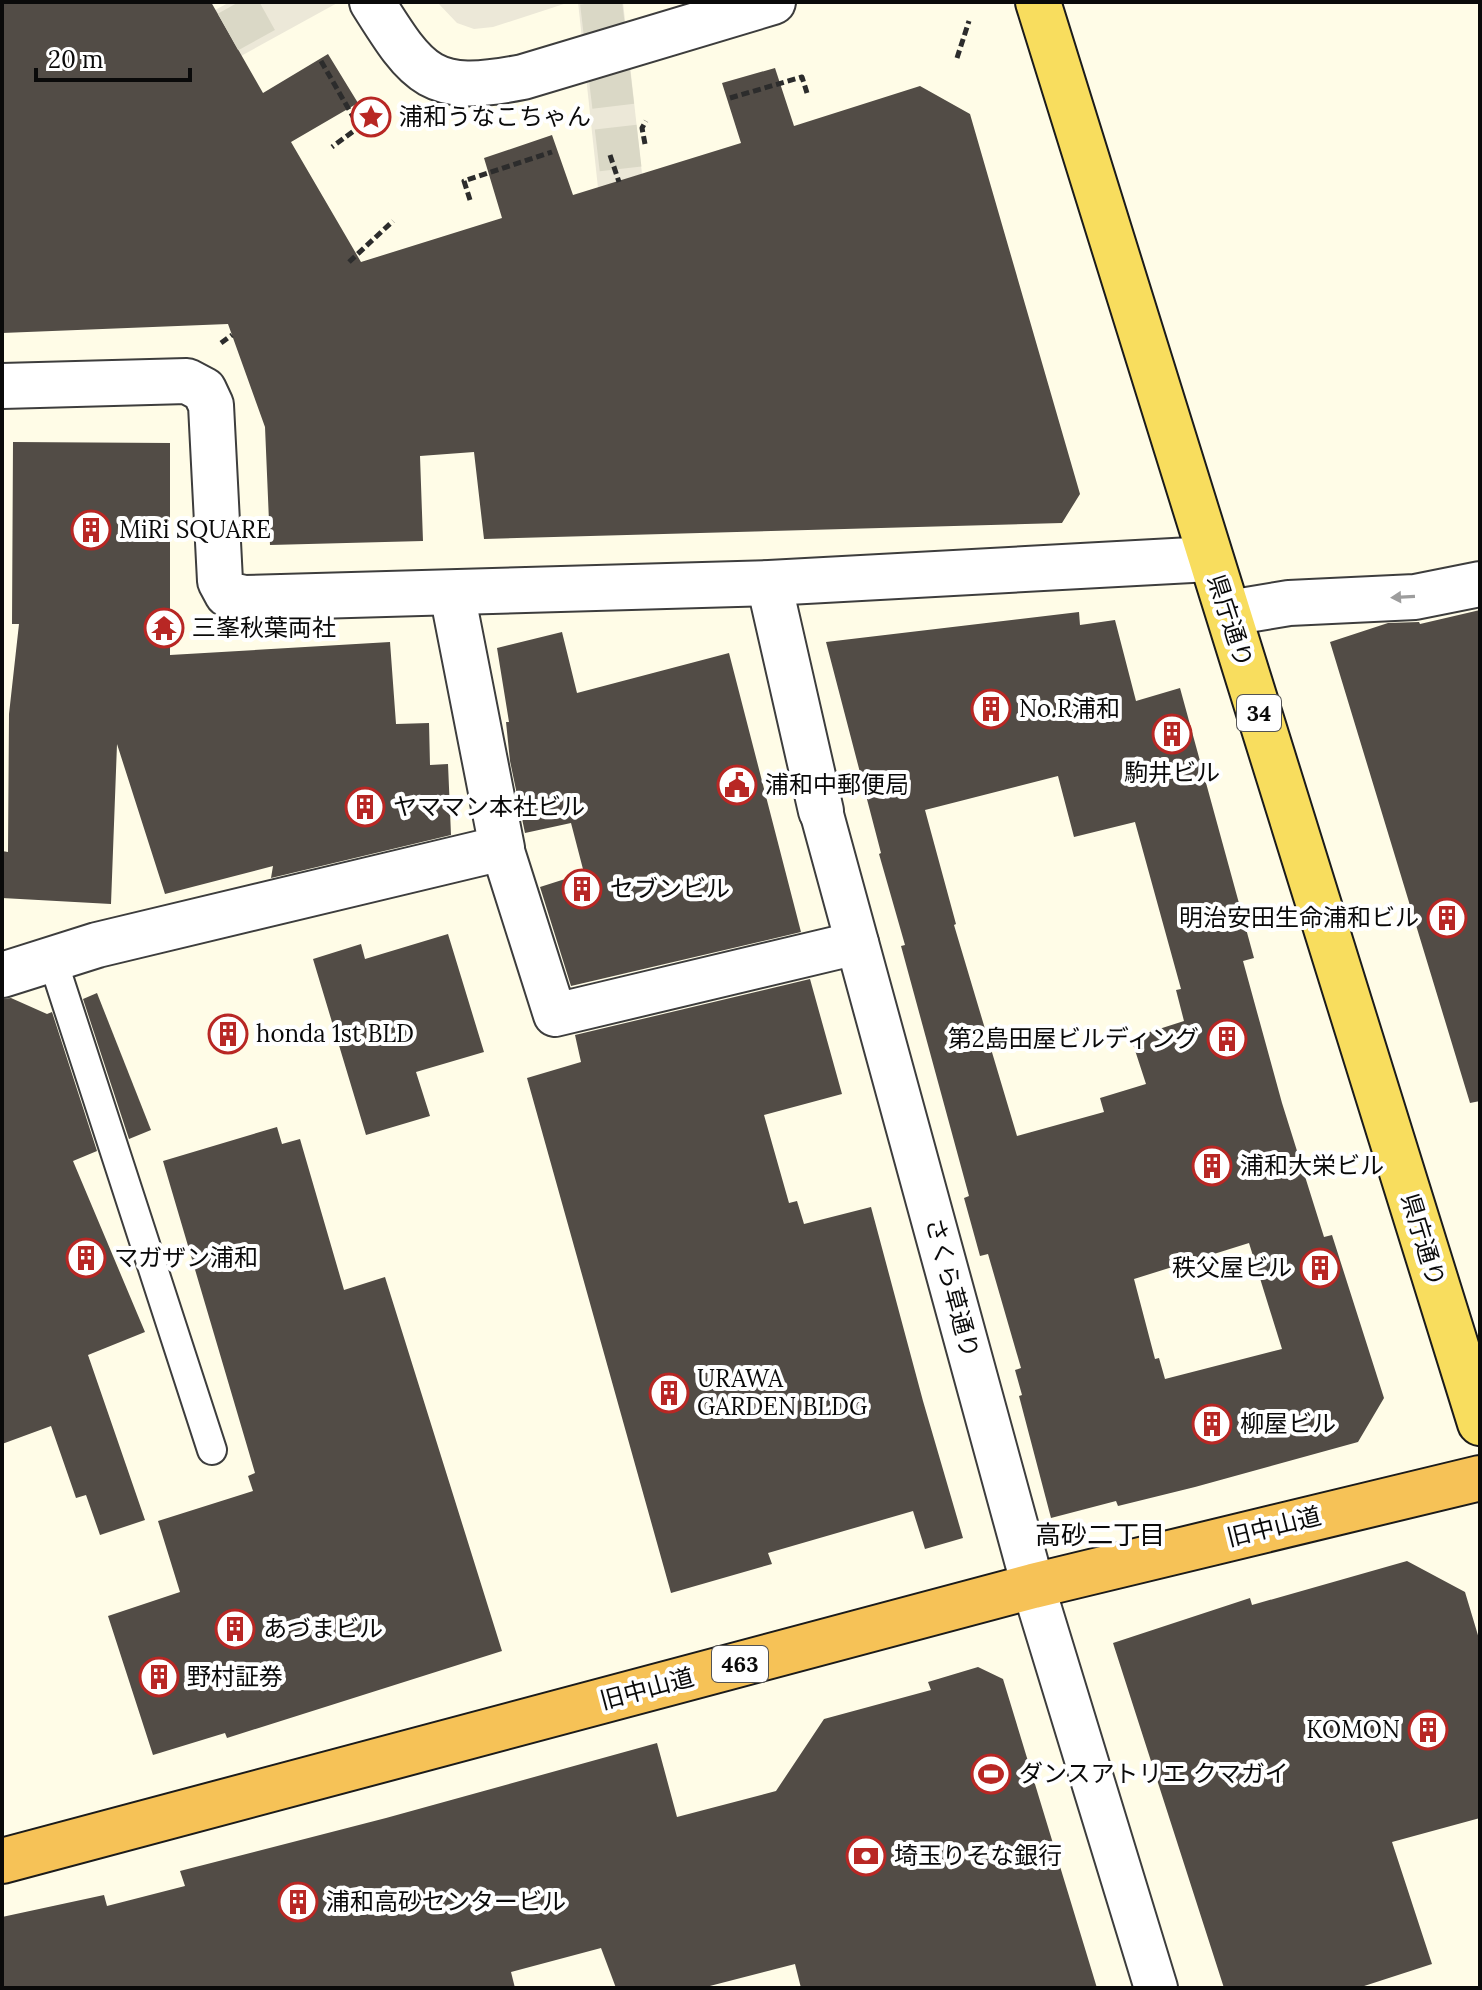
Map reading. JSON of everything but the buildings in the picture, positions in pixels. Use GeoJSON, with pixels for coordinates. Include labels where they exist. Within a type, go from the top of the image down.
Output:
{"type":"FeatureCollection","features":[{"type":"Feature","properties":{"kind":"highway","name":"旧中山道"},"geometry":{"type":"LineString","coordinates":[[2,1861],[1033,1586],[1480,1478]]}},
{"type":"Feature","properties":{"kind":"main road","name":"県庁通り"},"geometry":{"type":"LineString","coordinates":[[1038,2],[1480,1423]]}},
{"type":"Feature","properties":{"kind":"street"},"geometry":{"type":"LineString","coordinates":[[372,2],[397,43],[421,70],[452,83],[483,85],[523,77],[773,2]]}},
{"type":"Feature","properties":{"kind":"street"},"geometry":{"type":"LineString","coordinates":[[2,386],[187,381],[204,390],[211,405],[220,581],[227,594],[244,598],[769,583],[1210,559]]}},
{"type":"Feature","properties":{"kind":"street","name":"さくら草通り"},"geometry":{"type":"LineString","coordinates":[[769,583],[821,811],[1033,1586],[1156,1988]]}},
{"type":"Feature","properties":{"kind":"street"},"geometry":{"type":"LineString","coordinates":[[1229,613],[1289,603],[1415,597],[1480,584]]}},
{"type":"Feature","properties":{"kind":"street"},"geometry":{"type":"LineString","coordinates":[[452,593],[502,848],[555,1015],[857,943]]}},
{"type":"Feature","properties":{"kind":"street"},"geometry":{"type":"LineString","coordinates":[[2,975],[52,958],[235,911],[502,848]]}},
{"type":"Feature","properties":{"kind":"lane"},"geometry":{"type":"LineString","coordinates":[[52,958],[212,1450]]}},
{"type":"Feature","properties":{"kind":"path"},"geometry":{"type":"LineString","coordinates":[[957,58],[969,21]]}},
{"type":"Feature","properties":{"kind":"path"},"geometry":{"type":"LineString","coordinates":[[321,61],[359,127],[332,147]]}},
{"type":"Feature","properties":{"kind":"path"},"geometry":{"type":"LineString","coordinates":[[730,98],[802,77],[807,93]]}},
{"type":"Feature","properties":{"kind":"path"},"geometry":{"type":"LineString","coordinates":[[645,144],[642,128],[646,121]]}},
{"type":"Feature","properties":{"kind":"path"},"geometry":{"type":"LineString","coordinates":[[470,200],[464,181],[552,152]]}},
{"type":"Feature","properties":{"kind":"path"},"geometry":{"type":"LineString","coordinates":[[610,155],[619,182]]}},
{"type":"Feature","properties":{"kind":"path"},"geometry":{"type":"LineString","coordinates":[[349,262],[393,221]]}},
{"type":"Feature","properties":{"kind":"shaded area"},"geometry":{"type":"Polygon","coordinates":[[[230,2],[339,2],[241,56],[215,10],[230,2]]]}},
{"type":"Feature","properties":{"kind":"shaded area"},"geometry":{"type":"Polygon","coordinates":[[[437,2],[570,2],[493,27],[474,29],[457,23],[437,2]]]}},
{"type":"Feature","properties":{"kind":"shaded area"},"geometry":{"type":"Polygon","coordinates":[[[578,2],[623,2],[642,174],[598,188],[578,2]]]}},
{"type":"Feature","properties":{"kind":"tunnel"},"geometry":{"type":"LineString","coordinates":[[228,32],[282,2]]}},
{"type":"Feature","properties":{"kind":"tunnel"},"geometry":{"type":"LineString","coordinates":[[601,2],[622,181]]}},
{"type":"Feature","properties":{"kind":"place","name":"浦和うなこちゃん"},"geometry":{"type":"Point","coordinates":[371,117]}},
{"type":"Feature","properties":{"kind":"place","name":"MiRi SQUARE"},"geometry":{"type":"Point","coordinates":[91,530]}},
{"type":"Feature","properties":{"kind":"place","name":"三峯秋葉両社"},"geometry":{"type":"Point","coordinates":[164,628]}},
{"type":"Feature","properties":{"kind":"place","name":"No.R浦和"},"geometry":{"type":"Point","coordinates":[991,709]}},
{"type":"Feature","properties":{"kind":"place","name":"駒井ビル"},"geometry":{"type":"Point","coordinates":[1172,734]}},
{"type":"Feature","properties":{"kind":"place","name":"浦和中郵便局"},"geometry":{"type":"Point","coordinates":[737,785]}},
{"type":"Feature","properties":{"kind":"place","name":"ヤママン本社ビル"},"geometry":{"type":"Point","coordinates":[365,807]}},
{"type":"Feature","properties":{"kind":"place","name":"セブンビル"},"geometry":{"type":"Point","coordinates":[582,889]}},
{"type":"Feature","properties":{"kind":"place","name":"明治安田生命浦和ビル"},"geometry":{"type":"Point","coordinates":[1447,918]}},
{"type":"Feature","properties":{"kind":"place","name":"honda 1st BLD"},"geometry":{"type":"Point","coordinates":[228,1034]}},
{"type":"Feature","properties":{"kind":"place","name":"第2島田屋ビルディング"},"geometry":{"type":"Point","coordinates":[1227,1039]}},
{"type":"Feature","properties":{"kind":"place","name":"浦和大栄ビル"},"geometry":{"type":"Point","coordinates":[1212,1166]}},
{"type":"Feature","properties":{"kind":"place","name":"マガザン浦和"},"geometry":{"type":"Point","coordinates":[86,1258]}},
{"type":"Feature","properties":{"kind":"place","name":"秩父屋ビル"},"geometry":{"type":"Point","coordinates":[1320,1268]}},
{"type":"Feature","properties":{"kind":"place","name":"URAWA GARDEN BLDG"},"geometry":{"type":"Point","coordinates":[669,1393]}},
{"type":"Feature","properties":{"kind":"place","name":"柳屋ビル"},"geometry":{"type":"Point","coordinates":[1212,1424]}},
{"type":"Feature","properties":{"kind":"place","name":"あづまビル"},"geometry":{"type":"Point","coordinates":[235,1629]}},
{"type":"Feature","properties":{"kind":"place","name":"野村証券"},"geometry":{"type":"Point","coordinates":[159,1677]}},
{"type":"Feature","properties":{"kind":"place","name":"KOMON"},"geometry":{"type":"Point","coordinates":[1428,1730]}},
{"type":"Feature","properties":{"kind":"place","name":"ダンスアトリエ クマガイ"},"geometry":{"type":"Point","coordinates":[991,1774]}},
{"type":"Feature","properties":{"kind":"place","name":"埼玉りそな銀行"},"geometry":{"type":"Point","coordinates":[866,1856]}},
{"type":"Feature","properties":{"kind":"place","name":"浦和高砂センタービル"},"geometry":{"type":"Point","coordinates":[298,1902]}},
{"type":"Feature","properties":{"kind":"district","name":"高砂二丁目"},"geometry":{"type":"Point","coordinates":[1100,1535]}}]}
